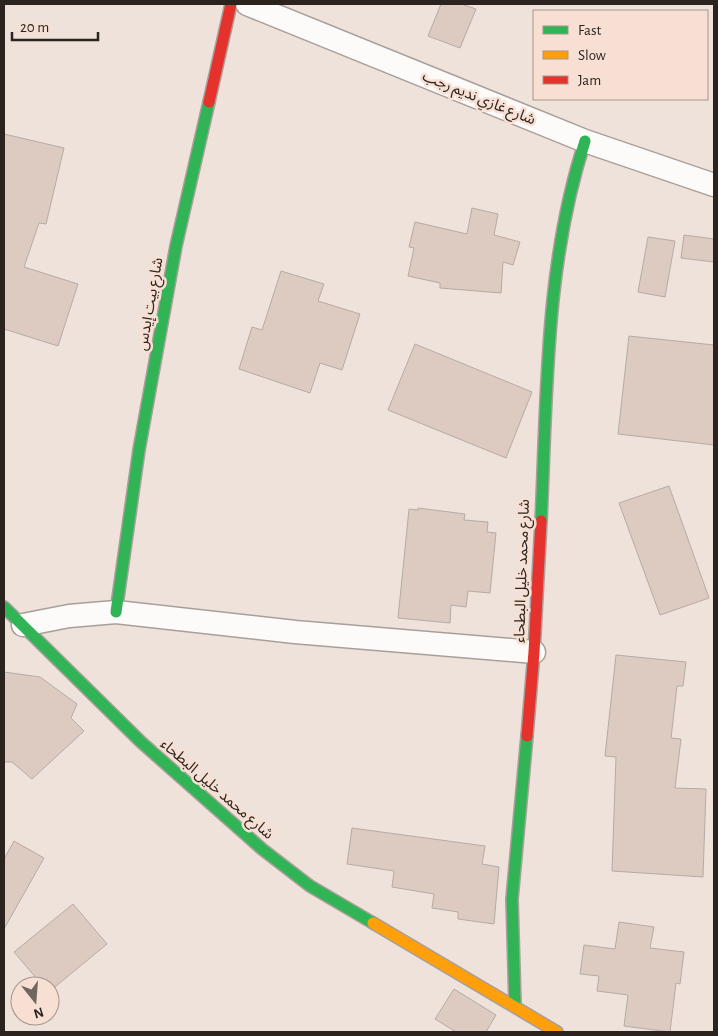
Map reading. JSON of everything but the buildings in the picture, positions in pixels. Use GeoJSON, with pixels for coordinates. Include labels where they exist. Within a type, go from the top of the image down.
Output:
{"type":"FeatureCollection","features":[{"type":"Feature","properties":{"kind":"street","name":"شارع بيت إيدس"},"geometry":{"type":"LineString","coordinates":[[116,612],[139,450],[176,246],[232,4]]}},
{"type":"Feature","properties":{"kind":"street","name":"شارع غازي نديم رجب"},"geometry":{"type":"LineString","coordinates":[[247,4],[585,141],[714,185]]}},
{"type":"Feature","properties":{"kind":"street","name":"شارع محمد خليل البطحاء"},"geometry":{"type":"LineString","coordinates":[[515,1005],[512,899],[534,652],[541,474],[557,267],[572,181],[585,141]]}},
{"type":"Feature","properties":{"kind":"street","name":"شارع محمد خليل البطحاء"},"geometry":{"type":"LineString","coordinates":[[4,607],[141,742],[268,854],[310,886],[515,1005],[557,1032]]}},
{"type":"Feature","properties":{"kind":"street"},"geometry":{"type":"LineString","coordinates":[[22,625],[70,616],[116,612],[294,632],[534,652]]}},
{"type":"Feature","properties":{"kind":"traffic: fast"},"geometry":{"type":"LineString","coordinates":[[116,612],[139,450],[176,246],[209,102]]}},
{"type":"Feature","properties":{"kind":"traffic: fast"},"geometry":{"type":"LineString","coordinates":[[541,521],[547,377],[555,281],[572,187],[585,141]]}},
{"type":"Feature","properties":{"kind":"traffic: fast"},"geometry":{"type":"LineString","coordinates":[[4,607],[141,742],[262,849],[310,886],[373,923]]}},
{"type":"Feature","properties":{"kind":"traffic: fast"},"geometry":{"type":"LineString","coordinates":[[515,1005],[512,899],[527,736]]}},
{"type":"Feature","properties":{"kind":"traffic: slow"},"geometry":{"type":"LineString","coordinates":[[373,923],[557,1032]]}},
{"type":"Feature","properties":{"kind":"traffic: jam"},"geometry":{"type":"LineString","coordinates":[[209,102],[231,4]]}},
{"type":"Feature","properties":{"kind":"traffic: jam"},"geometry":{"type":"LineString","coordinates":[[527,736],[534,652],[541,521]]}}]}
